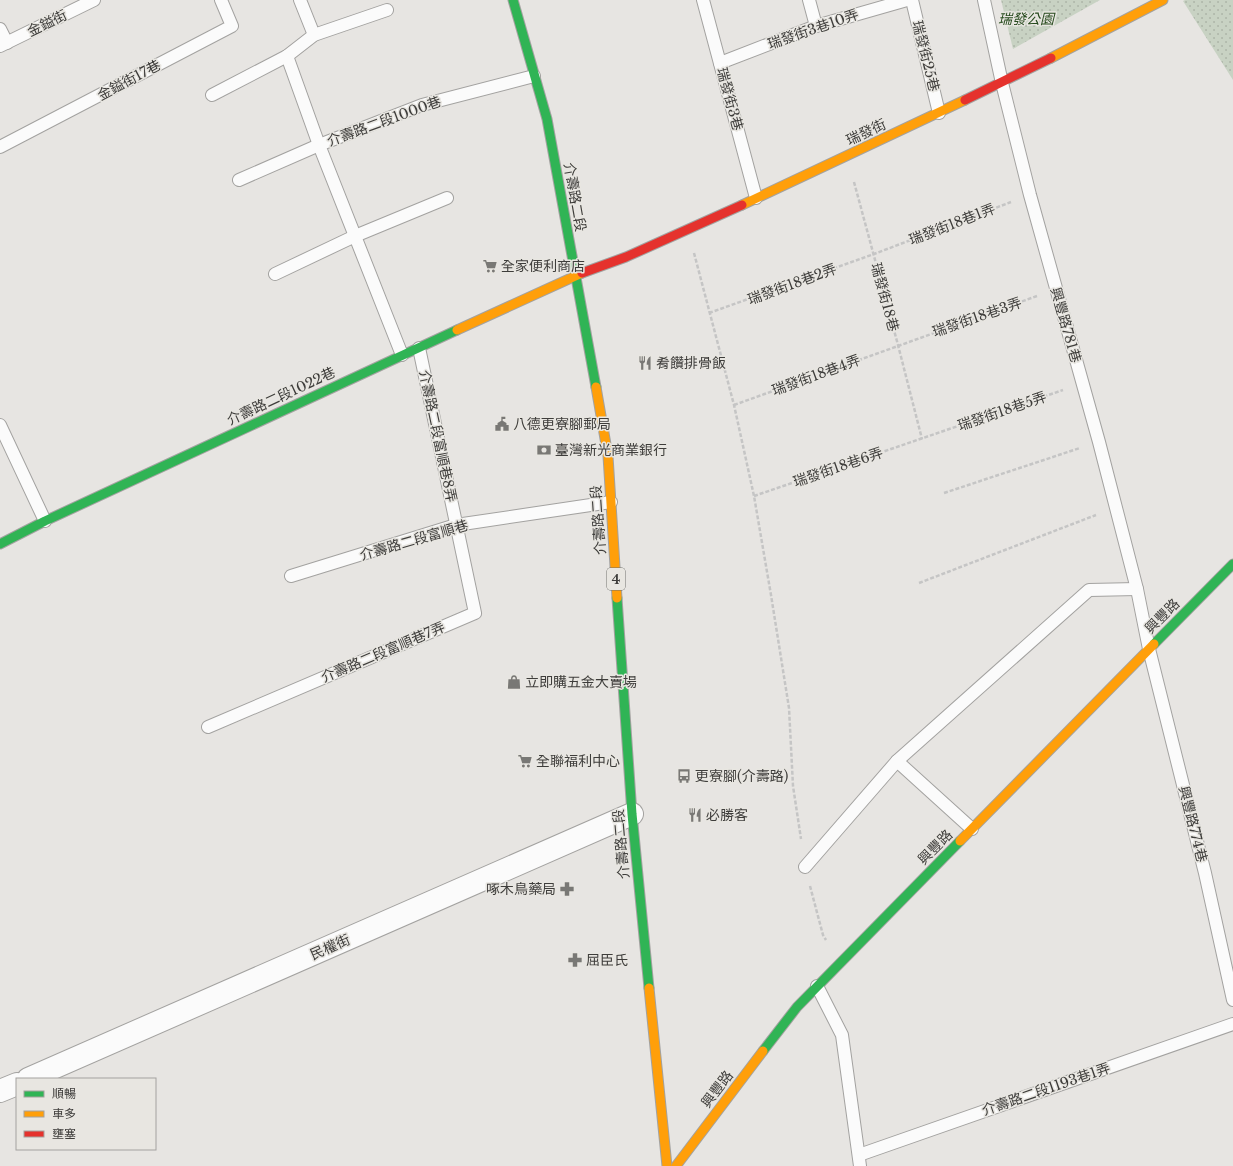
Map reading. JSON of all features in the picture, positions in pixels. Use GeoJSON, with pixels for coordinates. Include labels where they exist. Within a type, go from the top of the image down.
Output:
{"type":"FeatureCollection","features":[{"type":"Feature","properties":{"kind":"main road","name":"介壽路二段"},"geometry":{"type":"LineString","coordinates":[[513,0],[547,119],[608,456],[632,814],[667,1166]]}},
{"type":"Feature","properties":{"kind":"main road","name":"瑞發街"},"geometry":{"type":"LineString","coordinates":[[575,275],[626,258],[939,113],[1002,83],[1163,0]]}},
{"type":"Feature","properties":{"kind":"main road","name":"介壽路二段1022巷"},"geometry":{"type":"LineString","coordinates":[[0,544],[45,521],[575,275]]}},
{"type":"Feature","properties":{"kind":"main road","name":"興豐路"},"geometry":{"type":"LineString","coordinates":[[676,1166],[797,1007],[1233,564]]}},
{"type":"Feature","properties":{"kind":"street","name":"民權街"},"geometry":{"type":"LineString","coordinates":[[30,1078],[632,814]]}},
{"type":"Feature","properties":{"kind":"street"},"geometry":{"type":"LineString","coordinates":[[0,1091],[16,1084]]}},
{"type":"Feature","properties":{"kind":"lane","name":"金鎰街"},"geometry":{"type":"LineString","coordinates":[[4,45],[94,0]]}},
{"type":"Feature","properties":{"kind":"lane","name":"金鎰街17巷"},"geometry":{"type":"LineString","coordinates":[[0,147],[232,26],[221,0]]}},
{"type":"Feature","properties":{"kind":"lane"},"geometry":{"type":"LineString","coordinates":[[300,0],[314,35]]}},
{"type":"Feature","properties":{"kind":"lane","name":"瑞發街3巷"},"geometry":{"type":"LineString","coordinates":[[703,0],[756,198]]}},
{"type":"Feature","properties":{"kind":"lane"},"geometry":{"type":"LineString","coordinates":[[809,0],[816,26]]}},
{"type":"Feature","properties":{"kind":"lane","name":"瑞發街3巷10弄"},"geometry":{"type":"LineString","coordinates":[[720,63],[816,26],[908,0]]}},
{"type":"Feature","properties":{"kind":"lane","name":"瑞發街25巷"},"geometry":{"type":"LineString","coordinates":[[912,0],[939,113]]}},
{"type":"Feature","properties":{"kind":"lane","name":"興豐路781巷"},"geometry":{"type":"LineString","coordinates":[[984,0],[1002,83],[1030,195],[1099,442],[1137,589],[1149,649]]}},
{"type":"Feature","properties":{"kind":"lane"},"geometry":{"type":"LineString","coordinates":[[212,95],[288,56],[314,35],[387,10]]}},
{"type":"Feature","properties":{"kind":"lane"},"geometry":{"type":"LineString","coordinates":[[0,29],[4,45]]}},
{"type":"Feature","properties":{"kind":"lane"},"geometry":{"type":"LineString","coordinates":[[288,56],[319,145],[402,355]]}},
{"type":"Feature","properties":{"kind":"lane","name":"介壽路二段1000巷"},"geometry":{"type":"LineString","coordinates":[[239,180],[319,145],[422,105],[534,76]]}},
{"type":"Feature","properties":{"kind":"lane"},"geometry":{"type":"LineString","coordinates":[[275,274],[355,236],[447,198]]}},
{"type":"Feature","properties":{"kind":"lane","name":"介壽路二段富順巷8弄"},"geometry":{"type":"LineString","coordinates":[[419,348],[456,525]]}},
{"type":"Feature","properties":{"kind":"lane"},"geometry":{"type":"LineString","coordinates":[[1,429],[45,521]]}},
{"type":"Feature","properties":{"kind":"lane","name":"介壽路二段富順巷"},"geometry":{"type":"LineString","coordinates":[[291,576],[456,525],[611,502]]}},
{"type":"Feature","properties":{"kind":"lane","name":"介壽路二段富順巷7弄"},"geometry":{"type":"LineString","coordinates":[[208,727],[475,613],[456,525]]}},
{"type":"Feature","properties":{"kind":"lane"},"geometry":{"type":"LineString","coordinates":[[805,867],[897,761],[1089,590],[1137,589]]}},
{"type":"Feature","properties":{"kind":"lane","name":"興豐路774巷"},"geometry":{"type":"LineString","coordinates":[[1149,649],[1205,873],[1233,1000]]}},
{"type":"Feature","properties":{"kind":"lane"},"geometry":{"type":"LineString","coordinates":[[897,761],[972,829]]}},
{"type":"Feature","properties":{"kind":"lane"},"geometry":{"type":"LineString","coordinates":[[817,986],[842,1035],[860,1160]]}},
{"type":"Feature","properties":{"kind":"lane","name":"介壽路二段1193巷1弄"},"geometry":{"type":"LineString","coordinates":[[860,1160],[1233,1024]]}},
{"type":"Feature","properties":{"kind":"path","name":"瑞發街18巷"},"geometry":{"type":"LineString","coordinates":[[847,156],[922,439]]}},
{"type":"Feature","properties":{"kind":"path","name":"瑞發街18巷1弄"},"geometry":{"type":"LineString","coordinates":[[874,254],[1030,195]]}},
{"type":"Feature","properties":{"kind":"path"},"geometry":{"type":"LineString","coordinates":[[688,230],[734,405],[754,496],[789,708],[793,786],[805,867],[823,935],[838,965]]}},
{"type":"Feature","properties":{"kind":"path","name":"瑞發街18巷2弄"},"geometry":{"type":"LineString","coordinates":[[709,313],[874,254]]}},
{"type":"Feature","properties":{"kind":"path","name":"瑞發街18巷3弄"},"geometry":{"type":"LineString","coordinates":[[898,345],[1056,289]]}},
{"type":"Feature","properties":{"kind":"path","name":"瑞發街18巷4弄"},"geometry":{"type":"LineString","coordinates":[[734,405],[898,345]]}},
{"type":"Feature","properties":{"kind":"path","name":"瑞發街18巷5弄"},"geometry":{"type":"LineString","coordinates":[[922,439],[1082,384]]}},
{"type":"Feature","properties":{"kind":"path","name":"瑞發街18巷6弄"},"geometry":{"type":"LineString","coordinates":[[754,496],[922,439]]}},
{"type":"Feature","properties":{"kind":"path"},"geometry":{"type":"LineString","coordinates":[[944,493],[1099,442]]}},
{"type":"Feature","properties":{"kind":"path"},"geometry":{"type":"LineString","coordinates":[[919,583],[1116,508]]}},
{"type":"Feature","properties":{"kind":"green space","name":"瑞發公園"},"geometry":{"type":"Polygon","coordinates":[[[1001,0],[1100,0],[1013,49],[1001,0]]]}},
{"type":"Feature","properties":{"kind":"green space"},"geometry":{"type":"Polygon","coordinates":[[[1233,0],[1233,80],[1183,1],[1233,0]]]}},
{"type":"Feature","properties":{"kind":"traffic: fast"},"geometry":{"type":"LineString","coordinates":[[513,0],[547,119],[596,387]]}},
{"type":"Feature","properties":{"kind":"traffic: fast"},"geometry":{"type":"LineString","coordinates":[[0,544],[45,521],[457,330]]}},
{"type":"Feature","properties":{"kind":"traffic: fast"},"geometry":{"type":"LineString","coordinates":[[1154,644],[1233,564]]}},
{"type":"Feature","properties":{"kind":"traffic: fast"},"geometry":{"type":"LineString","coordinates":[[617,598],[632,814],[649,988]]}},
{"type":"Feature","properties":{"kind":"traffic: fast"},"geometry":{"type":"LineString","coordinates":[[763,1051],[797,1007],[960,841]]}},
{"type":"Feature","properties":{"kind":"traffic: slow"},"geometry":{"type":"LineString","coordinates":[[1051,58],[1163,0]]}},
{"type":"Feature","properties":{"kind":"traffic: slow"},"geometry":{"type":"LineString","coordinates":[[742,205],[965,100]]}},
{"type":"Feature","properties":{"kind":"traffic: slow"},"geometry":{"type":"LineString","coordinates":[[457,330],[582,273]]}},
{"type":"Feature","properties":{"kind":"traffic: slow"},"geometry":{"type":"LineString","coordinates":[[596,387],[608,456],[617,598]]}},
{"type":"Feature","properties":{"kind":"traffic: slow"},"geometry":{"type":"LineString","coordinates":[[960,841],[1154,644]]}},
{"type":"Feature","properties":{"kind":"traffic: slow"},"geometry":{"type":"LineString","coordinates":[[649,988],[667,1166]]}},
{"type":"Feature","properties":{"kind":"traffic: slow"},"geometry":{"type":"LineString","coordinates":[[676,1166],[763,1051]]}},
{"type":"Feature","properties":{"kind":"traffic: jam"},"geometry":{"type":"LineString","coordinates":[[965,100],[1051,58]]}},
{"type":"Feature","properties":{"kind":"traffic: jam"},"geometry":{"type":"LineString","coordinates":[[582,273],[626,257],[742,205]]}},
{"type":"Feature","properties":{"kind":"place","name":"全家便利商店"},"geometry":{"type":"Point","coordinates":[490,266]}},
{"type":"Feature","properties":{"kind":"place","name":"肴饡排骨飯"},"geometry":{"type":"Point","coordinates":[645,363]}},
{"type":"Feature","properties":{"kind":"place","name":"八德更寮腳郵局"},"geometry":{"type":"Point","coordinates":[502,424]}},
{"type":"Feature","properties":{"kind":"place","name":"臺灣新光商業銀行"},"geometry":{"type":"Point","coordinates":[544,450]}},
{"type":"Feature","properties":{"kind":"place","name":"立即購五金大賣場"},"geometry":{"type":"Point","coordinates":[514,682]}},
{"type":"Feature","properties":{"kind":"place","name":"全聯福利中心"},"geometry":{"type":"Point","coordinates":[525,761]}},
{"type":"Feature","properties":{"kind":"place","name":"更寮腳(介壽路)"},"geometry":{"type":"Point","coordinates":[684,776]}},
{"type":"Feature","properties":{"kind":"place","name":"必勝客"},"geometry":{"type":"Point","coordinates":[695,815]}},
{"type":"Feature","properties":{"kind":"place","name":"啄木鳥藥局"},"geometry":{"type":"Point","coordinates":[567,889]}},
{"type":"Feature","properties":{"kind":"place","name":"屈臣氏"},"geometry":{"type":"Point","coordinates":[575,960]}}]}
